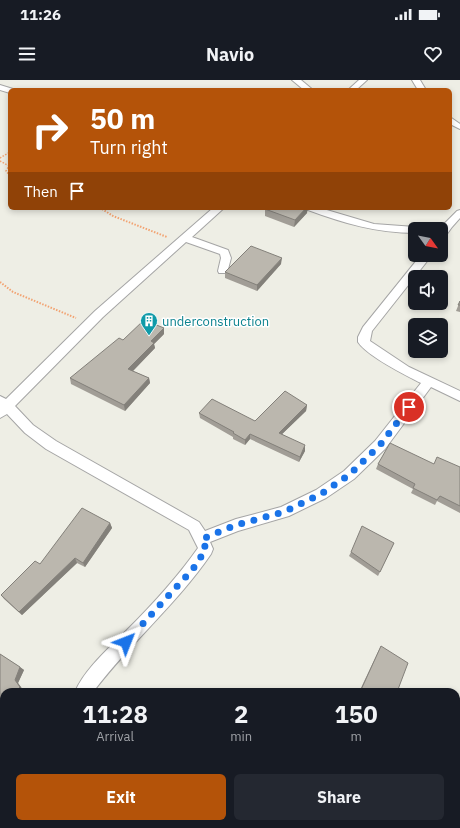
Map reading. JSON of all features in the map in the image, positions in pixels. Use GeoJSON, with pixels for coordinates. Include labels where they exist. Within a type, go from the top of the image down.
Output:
{"type":"FeatureCollection","features":[{"type":"Feature","properties":{"kind":"street"},"geometry":{"type":"LineString","coordinates":[[296,80],[306,88]]}},
{"type":"Feature","properties":{"kind":"street"},"geometry":{"type":"LineString","coordinates":[[354,88],[363,80]]}},
{"type":"Feature","properties":{"kind":"street"},"geometry":{"type":"LineString","coordinates":[[86,688],[106,662],[146,622],[193,569],[206,549],[194,526],[51,445],[2,407],[89,324],[181,240],[217,210]]}},
{"type":"Feature","properties":{"kind":"street"},"geometry":{"type":"LineString","coordinates":[[317,210],[376,229],[408,230]]}},
{"type":"Feature","properties":{"kind":"street"},"geometry":{"type":"LineString","coordinates":[[448,225],[460,213]]}},
{"type":"Feature","properties":{"kind":"street"},"geometry":{"type":"LineString","coordinates":[[181,240],[224,252],[226,258],[224,271]]}},
{"type":"Feature","properties":{"kind":"street"},"geometry":{"type":"LineString","coordinates":[[421,262],[407,278],[364,337],[364,342],[369,347],[405,370],[460,396]]}},
{"type":"Feature","properties":{"kind":"street"},"geometry":{"type":"LineString","coordinates":[[202,539],[236,525],[284,512],[321,494],[349,475],[380,445],[428,382]]}},
{"type":"Feature","properties":{"kind":"path"},"geometry":{"type":"LineString","coordinates":[[103,210],[119,220],[181,240]]}},
{"type":"Feature","properties":{"kind":"path"},"geometry":{"type":"LineString","coordinates":[[0,282],[13,292],[89,324]]}},
{"type":"Feature","properties":{"kind":"building"},"geometry":{"type":"Polygon","coordinates":[[[268,210],[304,210],[295,220],[268,210]]]}},
{"type":"Feature","properties":{"kind":"building"},"geometry":{"type":"Polygon","coordinates":[[[251,246],[282,258],[257,285],[225,272],[251,246]]]}},
{"type":"Feature","properties":{"kind":"building"},"geometry":{"type":"Polygon","coordinates":[[[144,320],[164,328],[151,341],[154,343],[128,369],[149,378],[124,405],[70,378],[119,338],[123,340],[144,320]]]}},
{"type":"Feature","properties":{"kind":"building"},"geometry":{"type":"Polygon","coordinates":[[[285,391],[307,405],[279,433],[305,445],[300,457],[250,434],[245,440],[233,433],[234,432],[199,413],[212,399],[255,421],[285,391]]]}},
{"type":"Feature","properties":{"kind":"building"},"geometry":{"type":"Polygon","coordinates":[[[390,443],[434,464],[437,457],[460,467],[460,506],[440,496],[437,500],[413,488],[415,484],[378,464],[390,443]]]}},
{"type":"Feature","properties":{"kind":"building"},"geometry":{"type":"Polygon","coordinates":[[[82,508],[110,523],[83,563],[75,558],[19,612],[1,595],[35,561],[40,564],[82,508]]]}},
{"type":"Feature","properties":{"kind":"building"},"geometry":{"type":"Polygon","coordinates":[[[362,526],[394,543],[380,572],[351,552],[362,526]]]}},
{"type":"Feature","properties":{"kind":"building"},"geometry":{"type":"Polygon","coordinates":[[[381,646],[408,663],[399,688],[362,688],[381,646]]]}},
{"type":"Feature","properties":{"kind":"building"},"geometry":{"type":"Polygon","coordinates":[[[0,654],[20,667],[15,680],[20,687],[0,688],[0,654]]]}},
{"type":"Feature","properties":{"kind":"place","name":"underconstruction"},"geometry":{"type":"Point","coordinates":[149,336]}},
{"type":"Feature","properties":{"kind":"route"},"geometry":{"type":"LineString","coordinates":[[126,642],[146,622],[193,569],[206,549],[202,539],[236,525],[284,512],[321,494],[349,475],[380,445],[409,407]]}}]}
